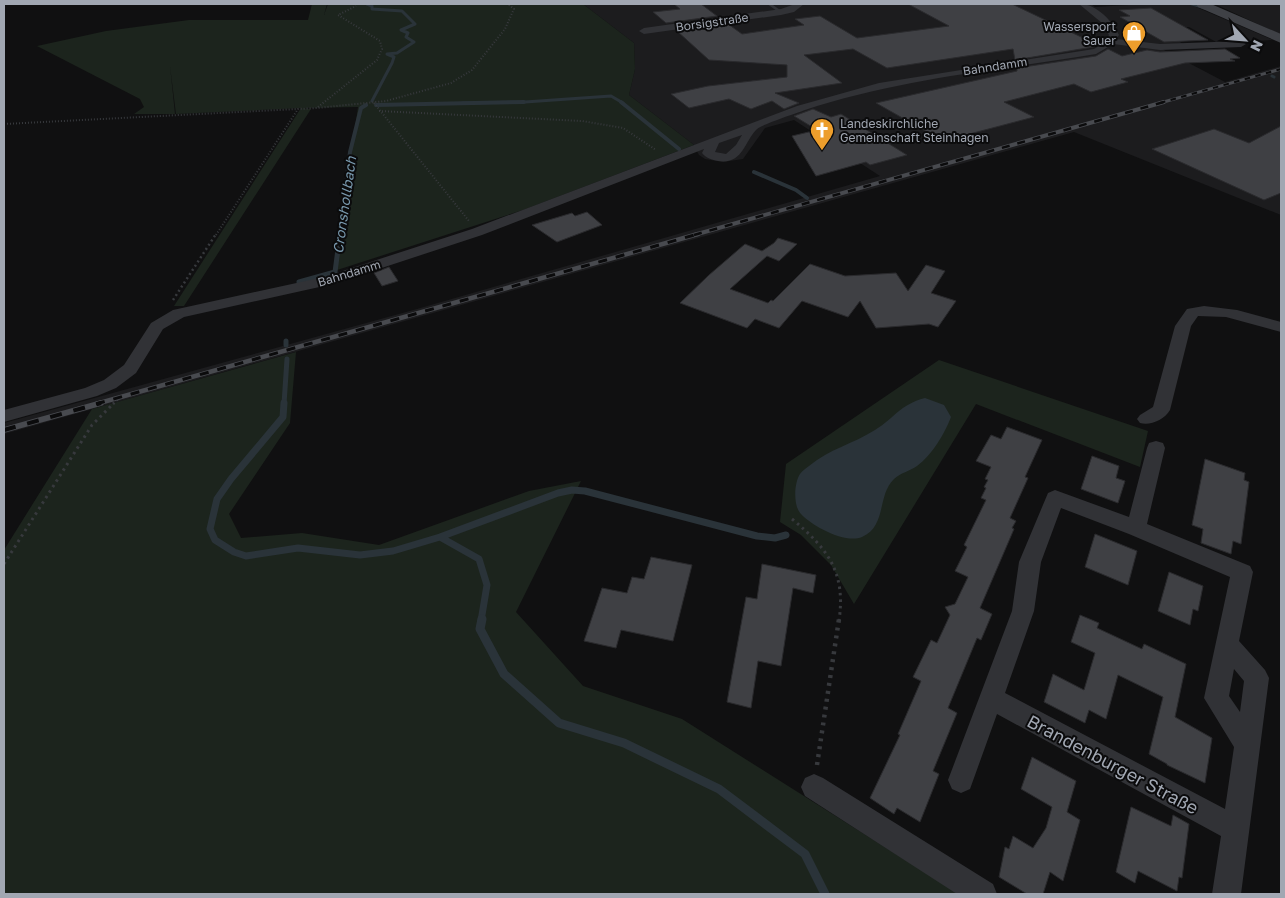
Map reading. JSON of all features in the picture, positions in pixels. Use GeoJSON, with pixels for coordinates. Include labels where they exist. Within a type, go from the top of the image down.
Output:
{"type":"FeatureCollection","features":[{"type":"Feature","properties":{"kind":"main road"},"geometry":{"type":"LineString","coordinates":[[1202,4],[1281,39]]}},
{"type":"Feature","properties":{"kind":"street","name":"Borsigstraße"},"geometry":{"type":"LineString","coordinates":[[644,31],[781,12],[791,10],[800,4]]}},
{"type":"Feature","properties":{"kind":"street"},"geometry":{"type":"LineString","coordinates":[[1082,4],[1113,31],[1112,41],[1154,48],[1241,44]]}},
{"type":"Feature","properties":{"kind":"street","name":"Bahndamm"},"geometry":{"type":"LineString","coordinates":[[4,416],[91,392],[110,384],[130,368],[157,326],[179,313],[328,281],[478,232],[801,108],[879,86],[1096,51],[1112,41]]}},
{"type":"Feature","properties":{"kind":"street"},"geometry":{"type":"LineString","coordinates":[[714,142],[708,154],[713,157],[727,158],[735,155],[752,127]]}},
{"type":"Feature","properties":{"kind":"street"},"geometry":{"type":"LineString","coordinates":[[1146,419],[1161,410],[1183,326],[1193,312],[1203,310],[1220,312],[1281,327]]}},
{"type":"Feature","properties":{"kind":"street"},"geometry":{"type":"LineString","coordinates":[[1136,528],[1156,448]]}},
{"type":"Feature","properties":{"kind":"street"},"geometry":{"type":"LineString","coordinates":[[961,780],[1023,611],[1030,562],[1055,498],[1136,528],[1242,572],[1216,698],[1247,745]]}},
{"type":"Feature","properties":{"kind":"street"},"geometry":{"type":"LineString","coordinates":[[1227,643],[1257,678],[1227,894]]}},
{"type":"Feature","properties":{"kind":"street","name":"Brandenburger Straße"},"geometry":{"type":"LineString","coordinates":[[991,698],[1235,829]]}},
{"type":"Feature","properties":{"kind":"street"},"geometry":{"type":"LineString","coordinates":[[814,787],[983,894]]}},
{"type":"Feature","properties":{"kind":"lane"},"geometry":{"type":"LineString","coordinates":[[772,4],[769,4],[781,12]]}},
{"type":"Feature","properties":{"kind":"path"},"geometry":{"type":"LineString","coordinates":[[4,124],[317,108],[374,103],[451,82],[472,70],[505,28],[514,9],[508,4]]}},
{"type":"Feature","properties":{"kind":"path"},"geometry":{"type":"LineString","coordinates":[[317,108],[377,60],[382,49],[380,41],[338,16],[356,6]]}},
{"type":"Feature","properties":{"kind":"path"},"geometry":{"type":"LineString","coordinates":[[374,103],[478,232]]}},
{"type":"Feature","properties":{"kind":"path"},"geometry":{"type":"LineString","coordinates":[[166,319],[163,315],[299,108]]}},
{"type":"Feature","properties":{"kind":"path"},"geometry":{"type":"LineString","coordinates":[[379,111],[582,120],[623,128],[669,158]]}},
{"type":"Feature","properties":{"kind":"path"},"geometry":{"type":"LineString","coordinates":[[4,564],[92,425],[120,397],[110,384]]}},
{"type":"Feature","properties":{"kind":"path"},"geometry":{"type":"LineString","coordinates":[[792,519],[805,529],[831,558],[839,574],[841,589],[841,604],[814,787]]}},
{"type":"Feature","properties":{"kind":"shaded area"},"geometry":{"type":"Polygon","coordinates":[[[312,4],[327,4],[324,15],[328,4],[583,4],[634,43],[635,69],[629,95],[694,145],[523,210],[334,271],[358,107],[302,108],[311,109],[184,306],[174,306],[301,108],[176,114],[170,66],[175,114],[134,114],[144,107],[140,99],[37,46],[106,31],[189,20],[308,20],[312,4]]]}},
{"type":"Feature","properties":{"kind":"shaded area"},"geometry":{"type":"Polygon","coordinates":[[[583,4],[1091,4],[1095,7],[1189,4],[1273,40],[1218,43],[1189,27],[1158,29],[1190,48],[1162,49],[1225,82],[1281,66],[1281,215],[1074,132],[4,434],[4,423],[417,309],[880,176],[794,120],[765,128],[743,159],[723,162],[705,159],[699,155],[694,145],[629,95],[635,69],[634,43],[583,4]]]}},
{"type":"Feature","properties":{"kind":"shaded area"},"geometry":{"type":"Polygon","coordinates":[[[1281,4],[1281,35],[1217,5],[1281,4]]]}},
{"type":"Feature","properties":{"kind":"shaded area"},"geometry":{"type":"Polygon","coordinates":[[[296,352],[290,423],[229,514],[241,538],[302,533],[379,545],[529,491],[581,481],[516,612],[583,686],[682,719],[959,894],[4,894],[4,550],[92,409],[296,352]]]}},
{"type":"Feature","properties":{"kind":"shaded area"},"geometry":{"type":"Polygon","coordinates":[[[939,360],[1148,431],[1140,467],[976,404],[854,604],[831,565],[801,535],[780,522],[786,464],[939,360]]]}},
{"type":"Feature","properties":{"kind":"shaded area"},"geometry":{"type":"Polygon","coordinates":[[[925,398],[944,405],[951,417],[942,437],[928,456],[917,466],[896,477],[889,486],[885,493],[879,518],[870,532],[855,539],[838,536],[813,524],[801,514],[798,510],[795,494],[796,483],[803,471],[825,455],[875,430],[909,404],[925,398]]]}},
{"type":"Feature","properties":{"kind":"building"},"geometry":{"type":"Polygon","coordinates":[[[674,4],[701,4],[717,16],[666,23],[653,12],[680,9],[674,4]]]}},
{"type":"Feature","properties":{"kind":"building"},"geometry":{"type":"Polygon","coordinates":[[[908,4],[1012,4],[1098,45],[1015,60],[1013,49],[887,68],[853,49],[804,55],[842,83],[775,93],[799,103],[784,109],[772,101],[751,109],[729,99],[689,108],[671,94],[708,86],[787,77],[787,65],[709,60],[677,31],[728,24],[742,34],[804,25],[795,19],[820,16],[857,38],[949,26],[908,4]]]}},
{"type":"Feature","properties":{"kind":"building"},"geometry":{"type":"Polygon","coordinates":[[[1151,8],[1208,40],[1164,42],[1120,17],[1130,16],[1119,10],[1151,8]]]}},
{"type":"Feature","properties":{"kind":"building"},"geometry":{"type":"Polygon","coordinates":[[[1108,49],[1122,56],[1147,50],[1160,52],[1225,49],[1240,58],[1230,59],[1235,61],[1185,63],[1121,79],[1128,82],[1091,92],[1074,84],[1004,102],[1034,117],[943,141],[876,103],[1017,71],[1017,68],[1096,56],[1108,49]]]}},
{"type":"Feature","properties":{"kind":"building"},"geometry":{"type":"Polygon","coordinates":[[[813,109],[831,117],[841,114],[907,155],[870,165],[866,162],[816,176],[792,136],[817,130],[794,116],[813,109]]]}},
{"type":"Feature","properties":{"kind":"building"},"geometry":{"type":"Polygon","coordinates":[[[1281,126],[1281,193],[1264,200],[1152,149],[1214,129],[1249,143],[1281,126]]]}},
{"type":"Feature","properties":{"kind":"building"},"geometry":{"type":"Polygon","coordinates":[[[587,212],[602,225],[557,242],[532,225],[572,213],[575,216],[587,212]]]}},
{"type":"Feature","properties":{"kind":"building"},"geometry":{"type":"Polygon","coordinates":[[[778,238],[797,244],[779,261],[767,256],[730,289],[768,303],[771,300],[773,301],[810,264],[845,276],[896,273],[908,291],[926,265],[945,271],[931,293],[956,301],[938,327],[929,324],[876,328],[860,301],[848,317],[802,301],[779,328],[755,319],[747,328],[680,303],[745,244],[762,251],[778,238]]]}},
{"type":"Feature","properties":{"kind":"building"},"geometry":{"type":"Polygon","coordinates":[[[389,267],[398,281],[382,286],[374,273],[389,267]]]}},
{"type":"Feature","properties":{"kind":"building"},"geometry":{"type":"Polygon","coordinates":[[[1007,427],[1042,440],[1025,477],[1028,478],[1010,518],[1016,521],[1012,528],[1014,529],[980,608],[992,614],[981,640],[977,638],[948,708],[957,713],[933,771],[939,774],[920,822],[897,808],[894,814],[870,798],[900,735],[898,734],[921,681],[913,677],[931,640],[937,643],[950,615],[945,607],[955,604],[968,577],[955,571],[967,547],[964,545],[986,500],[981,498],[988,480],[985,479],[991,467],[976,461],[991,435],[1001,439],[1007,427]]]}},
{"type":"Feature","properties":{"kind":"building"},"geometry":{"type":"Polygon","coordinates":[[[1092,456],[1119,466],[1116,478],[1125,481],[1118,503],[1081,489],[1092,456]]]}},
{"type":"Feature","properties":{"kind":"building"},"geometry":{"type":"Polygon","coordinates":[[[1205,459],[1245,473],[1244,480],[1249,482],[1241,544],[1233,541],[1231,554],[1201,543],[1203,529],[1192,525],[1205,459]]]}},
{"type":"Feature","properties":{"kind":"building"},"geometry":{"type":"Polygon","coordinates":[[[1095,534],[1137,551],[1128,585],[1085,567],[1095,534]]]}},
{"type":"Feature","properties":{"kind":"building"},"geometry":{"type":"Polygon","coordinates":[[[651,557],[692,565],[673,641],[621,630],[616,648],[584,641],[602,588],[627,593],[632,577],[644,579],[651,557]]]}},
{"type":"Feature","properties":{"kind":"building"},"geometry":{"type":"Polygon","coordinates":[[[762,564],[816,575],[813,593],[793,588],[781,666],[758,661],[751,708],[727,702],[746,597],[757,599],[762,564]]]}},
{"type":"Feature","properties":{"kind":"building"},"geometry":{"type":"Polygon","coordinates":[[[1169,572],[1203,586],[1198,611],[1193,609],[1190,625],[1158,611],[1169,572]]]}},
{"type":"Feature","properties":{"kind":"building"},"geometry":{"type":"Polygon","coordinates":[[[1080,615],[1099,623],[1097,628],[1142,649],[1144,644],[1186,664],[1175,717],[1212,738],[1205,783],[1149,754],[1163,697],[1118,675],[1106,719],[1089,710],[1085,723],[1044,702],[1053,674],[1084,690],[1095,653],[1071,642],[1080,615]]]}},
{"type":"Feature","properties":{"kind":"building"},"geometry":{"type":"Polygon","coordinates":[[[1032,757],[1076,781],[1067,812],[1080,820],[1063,881],[1050,872],[1043,894],[1027,894],[999,877],[1005,847],[1009,849],[1013,836],[1033,848],[1046,828],[1052,807],[1021,789],[1032,757]]]}},
{"type":"Feature","properties":{"kind":"building"},"geometry":{"type":"Polygon","coordinates":[[[1131,807],[1171,826],[1173,815],[1189,824],[1182,878],[1179,877],[1177,891],[1138,871],[1135,883],[1116,872],[1131,807]]]}},
{"type":"Feature","properties":{"kind":"waterway","name":"Cronshollbach"},"geometry":{"type":"LineString","coordinates":[[367,4],[372,6],[372,9],[402,11],[415,24],[401,30],[408,33],[406,37],[414,42],[397,53],[387,54],[394,57],[372,101]]}},
{"type":"Feature","properties":{"kind":"waterway"},"geometry":{"type":"LineString","coordinates":[[1192,4],[1205,8]]}},
{"type":"Feature","properties":{"kind":"waterway"},"geometry":{"type":"LineString","coordinates":[[520,102],[611,96],[623,103]]}},
{"type":"Feature","properties":{"kind":"waterway"},"geometry":{"type":"LineString","coordinates":[[376,105],[520,102]]}},
{"type":"Feature","properties":{"kind":"waterway"},"geometry":{"type":"LineString","coordinates":[[462,103],[520,102]]}},
{"type":"Feature","properties":{"kind":"waterway"},"geometry":{"type":"LineString","coordinates":[[621,102],[679,149]]}},
{"type":"Feature","properties":{"kind":"waterway","name":"Cronshollbach"},"geometry":{"type":"LineString","coordinates":[[340,235],[350,152],[361,108],[366,105]]}},
{"type":"Feature","properties":{"kind":"waterway"},"geometry":{"type":"LineString","coordinates":[[754,172],[796,190],[807,198]]}},
{"type":"Feature","properties":{"kind":"waterway","name":"Cronshollbach"},"geometry":{"type":"LineString","coordinates":[[299,282],[335,272],[340,234]]}},
{"type":"Feature","properties":{"kind":"waterway","name":"Cronshollbach"},"geometry":{"type":"LineString","coordinates":[[284,404],[287,359]]}},
{"type":"Feature","properties":{"kind":"waterway","name":"Cronshollbach"},"geometry":{"type":"LineString","coordinates":[[284,403],[283,417],[231,479],[217,499],[210,529],[215,540],[234,552],[246,556],[298,548],[360,555],[393,551],[440,537]]}},
{"type":"Feature","properties":{"kind":"waterway"},"geometry":{"type":"LineString","coordinates":[[440,537],[558,493],[572,490],[585,491],[757,536],[775,538],[786,535]]}},
{"type":"Feature","properties":{"kind":"waterway","name":"Cronshollbach"},"geometry":{"type":"LineString","coordinates":[[440,537],[479,559],[487,585],[481,621]]}},
{"type":"Feature","properties":{"kind":"waterway","name":"Cronshollbach"},"geometry":{"type":"LineString","coordinates":[[482,619],[480,629],[504,674],[559,723],[624,743],[719,789],[805,854],[825,894]]}},
{"type":"Feature","properties":{"kind":"railway"},"geometry":{"type":"LineString","coordinates":[[1160,103],[1281,69]]}},
{"type":"Feature","properties":{"kind":"railway"},"geometry":{"type":"LineString","coordinates":[[694,235],[1164,102]]}},
{"type":"Feature","properties":{"kind":"railway"},"geometry":{"type":"LineString","coordinates":[[96,404],[698,234]]}},
{"type":"Feature","properties":{"kind":"railway"},"geometry":{"type":"LineString","coordinates":[[4,430],[101,403]]}},
{"type":"Feature","properties":{"kind":"place","name":"Wassersport Sauer"},"geometry":{"type":"Point","coordinates":[1134,54]}},
{"type":"Feature","properties":{"kind":"place","name":"Landeskirchliche Gemeinschaft Steinhagen"},"geometry":{"type":"Point","coordinates":[822,151]}}]}
